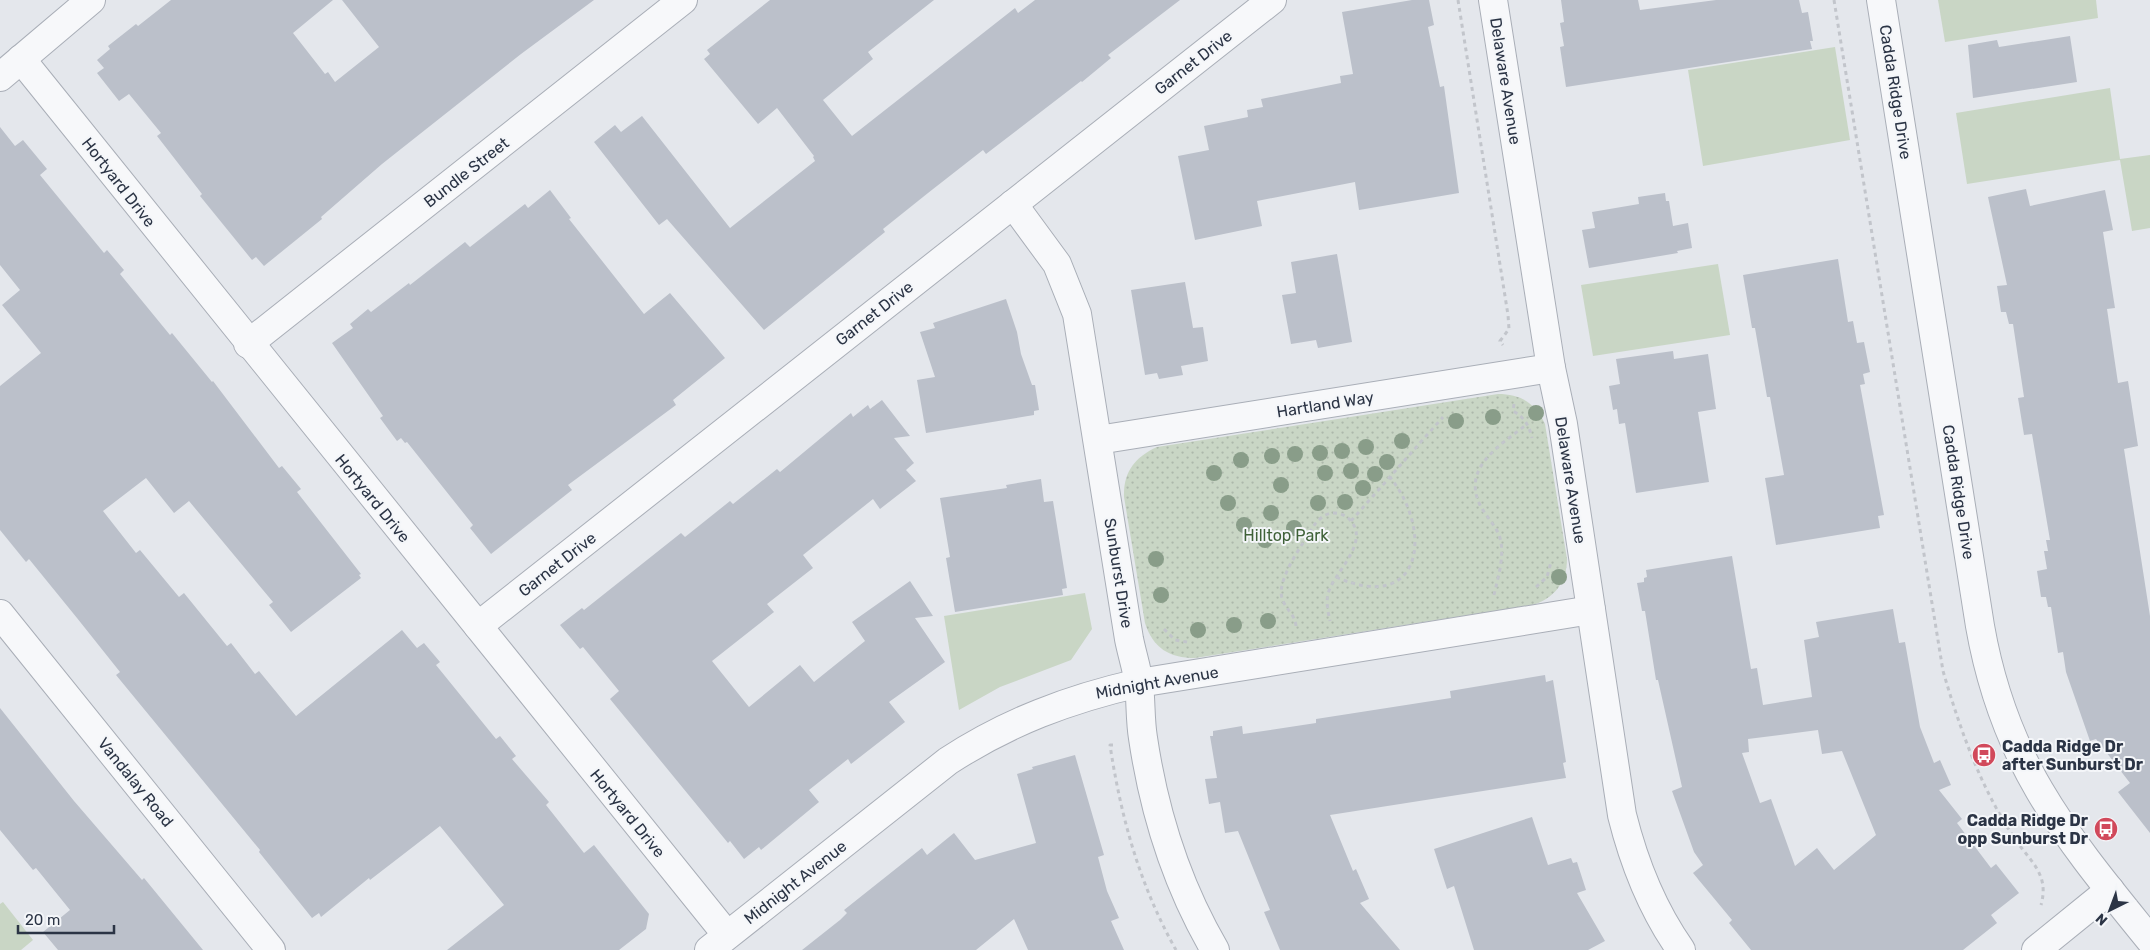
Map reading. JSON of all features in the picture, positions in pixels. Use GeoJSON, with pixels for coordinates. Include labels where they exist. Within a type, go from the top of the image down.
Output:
{"type":"FeatureCollection","features":[{"type":"Feature","properties":{"kind":"street"},"geometry":{"type":"LineString","coordinates":[[0,77],[91,0]]}},
{"type":"Feature","properties":{"kind":"street","name":"Bundle Street"},"geometry":{"type":"LineString","coordinates":[[248,344],[683,0]]}},
{"type":"Feature","properties":{"kind":"street","name":"Garnet Drive"},"geometry":{"type":"LineString","coordinates":[[478,626],[1272,0]]}},
{"type":"Feature","properties":{"kind":"street","name":"Delaware Avenue"},"geometry":{"type":"LineString","coordinates":[[1493,0],[1552,368],[1563,424],[1621,806],[1629,841],[1650,896],[1681,950]]}},
{"type":"Feature","properties":{"kind":"street","name":"Cadda Ridge Drive"},"geometry":{"type":"LineString","coordinates":[[1882,0],[1980,626],[1990,676],[2007,727],[2034,785],[2059,824],[2150,940]]}},
{"type":"Feature","properties":{"kind":"street","name":"Hortyard Drive"},"geometry":{"type":"LineString","coordinates":[[21,59],[248,344],[478,626],[718,943]]}},
{"type":"Feature","properties":{"kind":"street","name":"Sunburst Drive"},"geometry":{"type":"LineString","coordinates":[[1012,204],[1057,264],[1072,297],[1081,332],[1129,639],[1139,683],[1142,737],[1167,843],[1187,897],[1215,950]]}},
{"type":"Feature","properties":{"kind":"street","name":"Hartland Way"},"geometry":{"type":"LineString","coordinates":[[1098,440],[1552,368]]}},
{"type":"Feature","properties":{"kind":"street","name":"Midnight Avenue"},"geometry":{"type":"LineString","coordinates":[[718,943],[948,761],[985,737],[1051,708],[1092,694],[1139,683],[1591,610]]}},
{"type":"Feature","properties":{"kind":"street","name":"Vandalay Road"},"geometry":{"type":"LineString","coordinates":[[0,614],[272,950]]}},
{"type":"Feature","properties":{"kind":"street"},"geometry":{"type":"LineString","coordinates":[[2036,950],[2110,890]]}},
{"type":"Feature","properties":{"kind":"path"},"geometry":{"type":"LineString","coordinates":[[1458,0],[1508,315],[1509,329],[1500,341],[1508,352]]}},
{"type":"Feature","properties":{"kind":"path"},"geometry":{"type":"LineString","coordinates":[[1834,0],[1943,671],[1964,736],[1988,794],[2014,837],[2042,874],[2044,887],[2040,908]]}},
{"type":"Feature","properties":{"kind":"path"},"geometry":{"type":"LineString","coordinates":[[1513,411],[1521,416],[1527,424],[1533,444]]}},
{"type":"Feature","properties":{"kind":"path"},"geometry":{"type":"LineString","coordinates":[[1351,521],[1445,415]]}},
{"type":"Feature","properties":{"kind":"path"},"geometry":{"type":"LineString","coordinates":[[1502,594],[1494,596],[1500,566],[1501,546],[1496,529],[1480,504],[1476,487],[1486,456],[1527,424]]}},
{"type":"Feature","properties":{"kind":"path"},"geometry":{"type":"LineString","coordinates":[[1336,577],[1360,586],[1376,586],[1393,583],[1409,570],[1414,553],[1412,515],[1404,496],[1390,477]]}},
{"type":"Feature","properties":{"kind":"path"},"geometry":{"type":"LineString","coordinates":[[1296,626],[1295,618],[1282,598],[1281,584],[1319,520],[1329,514],[1336,513],[1351,521],[1356,530],[1355,542],[1328,593],[1327,602],[1330,621]]}},
{"type":"Feature","properties":{"kind":"path"},"geometry":{"type":"LineString","coordinates":[[1532,589],[1547,578],[1552,559]]}},
{"type":"Feature","properties":{"kind":"path"},"geometry":{"type":"LineString","coordinates":[[1322,622],[1340,619]]}},
{"type":"Feature","properties":{"kind":"path"},"geometry":{"type":"LineString","coordinates":[[1287,628],[1305,625]]}},
{"type":"Feature","properties":{"kind":"path"},"geometry":{"type":"LineString","coordinates":[[1164,629],[1176,640],[1192,642]]}},
{"type":"Feature","properties":{"kind":"green space"},"geometry":{"type":"Polygon","coordinates":[[[1938,0],[2096,0],[2098,18],[1945,42],[1938,0]]]}},
{"type":"Feature","properties":{"kind":"green space"},"geometry":{"type":"Polygon","coordinates":[[[1835,47],[1850,140],[1703,166],[1688,70],[1835,47]]]}},
{"type":"Feature","properties":{"kind":"green space"},"geometry":{"type":"Polygon","coordinates":[[[2110,88],[2120,159],[2150,155],[2150,228],[2132,231],[2120,160],[1967,184],[1956,113],[2110,88]]]}},
{"type":"Feature","properties":{"kind":"green space"},"geometry":{"type":"Polygon","coordinates":[[[1718,264],[1730,335],[1593,356],[1581,285],[1718,264]]]}},
{"type":"Feature","properties":{"kind":"green space","name":"Hilltop Park"},"geometry":{"type":"Polygon","coordinates":[[[1498,394],[1514,396],[1526,401],[1537,410],[1545,424],[1567,559],[1562,582],[1547,599],[1532,605],[1195,658],[1170,654],[1157,645],[1148,632],[1145,623],[1124,497],[1128,473],[1142,456],[1157,447],[1498,394]]]}},
{"type":"Feature","properties":{"kind":"green space"},"geometry":{"type":"Polygon","coordinates":[[[1085,593],[1092,629],[1071,660],[1000,687],[959,710],[944,616],[1085,593]]]}},
{"type":"Feature","properties":{"kind":"green space"},"geometry":{"type":"Polygon","coordinates":[[[3,902],[33,940],[21,950],[0,950],[0,904],[3,902]]]}},
{"type":"Feature","properties":{"kind":"building"},"geometry":{"type":"Polygon","coordinates":[[[171,0],[333,0],[293,33],[325,74],[328,72],[335,82],[379,47],[342,0],[594,0],[521,54],[382,164],[321,217],[322,219],[264,266],[256,257],[252,260],[200,196],[202,194],[157,136],[161,133],[129,94],[119,101],[97,73],[104,68],[97,60],[110,49],[108,46],[136,24],[138,26],[171,0]]]}},
{"type":"Feature","properties":{"kind":"building"},"geometry":{"type":"Polygon","coordinates":[[[770,0],[934,0],[868,52],[873,59],[823,100],[852,136],[1015,8],[1018,13],[1035,0],[1180,0],[1108,55],[1111,58],[1082,82],[986,154],[983,150],[928,193],[883,229],[885,232],[764,330],[667,219],[659,225],[594,142],[615,125],[621,132],[642,116],[730,228],[815,161],[814,156],[777,108],[758,124],[704,59],[710,54],[707,50],[770,0]]]}},
{"type":"Feature","properties":{"kind":"building"},"geometry":{"type":"Polygon","coordinates":[[[1412,0],[1429,0],[1434,25],[1428,27],[1440,87],[1444,86],[1459,193],[1359,210],[1355,182],[1257,201],[1262,226],[1195,240],[1178,156],[1209,150],[1204,126],[1248,117],[1247,110],[1263,107],[1261,99],[1341,83],[1340,76],[1353,74],[1342,12],[1412,0]]]}},
{"type":"Feature","properties":{"kind":"building"},"geometry":{"type":"Polygon","coordinates":[[[1561,0],[1638,0],[1640,10],[1716,0],[1799,0],[1802,13],[1808,12],[1813,41],[1810,41],[1812,49],[1566,87],[1560,47],[1564,46],[1560,23],[1564,22],[1561,0]]]}},
{"type":"Feature","properties":{"kind":"building"},"geometry":{"type":"Polygon","coordinates":[[[2070,36],[2077,82],[1973,98],[1968,45],[1997,40],[1999,47],[2070,36]]]}},
{"type":"Feature","properties":{"kind":"building"},"geometry":{"type":"Polygon","coordinates":[[[0,127],[15,146],[23,140],[47,169],[40,175],[104,253],[107,250],[124,270],[120,274],[170,335],[172,333],[213,381],[279,468],[282,466],[301,489],[297,492],[361,574],[359,575],[361,578],[291,632],[269,605],[273,602],[189,501],[174,513],[146,478],[103,511],[136,553],[140,550],[179,597],[184,593],[227,646],[231,643],[255,674],[259,671],[296,716],[402,630],[417,648],[424,643],[440,662],[436,665],[496,739],[500,736],[516,756],[512,759],[549,802],[546,805],[584,853],[594,845],[649,914],[646,929],[619,950],[447,950],[504,905],[440,826],[370,880],[369,878],[321,917],[319,913],[312,918],[259,852],[260,850],[116,675],[120,672],[77,618],[29,559],[26,562],[0,530],[0,386],[41,353],[2,305],[20,290],[0,265],[0,127]]]}},
{"type":"Feature","properties":{"kind":"building"},"geometry":{"type":"Polygon","coordinates":[[[2026,189],[2030,206],[2105,190],[2113,230],[2103,232],[2115,308],[2107,309],[2118,383],[2128,381],[2138,446],[2124,449],[2150,616],[2150,833],[2118,792],[2130,783],[2096,739],[2090,741],[2066,672],[2063,652],[2058,653],[2051,607],[2048,607],[2046,597],[2041,597],[2037,571],[2047,569],[2044,551],[2048,551],[2046,540],[2050,540],[2032,434],[2024,435],[2018,398],[2024,397],[2013,324],[2009,324],[2006,312],[2001,312],[1997,286],[2007,285],[1988,197],[2026,189]]]}},
{"type":"Feature","properties":{"kind":"building"},"geometry":{"type":"Polygon","coordinates":[[[550,190],[571,218],[569,219],[644,314],[670,293],[725,358],[673,400],[676,405],[568,485],[572,490],[491,554],[470,528],[473,525],[407,442],[405,443],[401,438],[397,441],[380,418],[383,416],[332,343],[353,328],[350,324],[368,309],[371,312],[409,283],[410,285],[465,242],[470,247],[525,204],[528,208],[550,190]]]}},
{"type":"Feature","properties":{"kind":"building"},"geometry":{"type":"Polygon","coordinates":[[[1665,193],[1666,201],[1669,201],[1673,226],[1688,223],[1692,248],[1677,251],[1678,253],[1589,268],[1582,230],[1595,228],[1592,212],[1639,204],[1638,197],[1665,193]]]}},
{"type":"Feature","properties":{"kind":"building"},"geometry":{"type":"Polygon","coordinates":[[[1337,254],[1352,342],[1318,348],[1316,340],[1291,344],[1282,295],[1296,293],[1291,262],[1337,254]]]}},
{"type":"Feature","properties":{"kind":"building"},"geometry":{"type":"Polygon","coordinates":[[[1838,259],[1848,322],[1853,321],[1857,343],[1864,342],[1870,372],[1863,374],[1865,384],[1860,385],[1884,515],[1878,516],[1880,528],[1776,545],[1765,478],[1784,475],[1770,397],[1767,397],[1755,328],[1752,328],[1743,275],[1838,259]]]}},
{"type":"Feature","properties":{"kind":"building"},"geometry":{"type":"Polygon","coordinates":[[[1185,282],[1193,328],[1203,327],[1208,361],[1181,366],[1183,375],[1159,379],[1157,373],[1145,375],[1131,290],[1185,282]]]}},
{"type":"Feature","properties":{"kind":"building"},"geometry":{"type":"Polygon","coordinates":[[[1006,299],[1017,332],[1021,354],[1032,385],[1035,385],[1039,410],[1034,411],[1034,415],[926,433],[917,380],[935,377],[920,332],[935,328],[933,323],[1006,299]]]}},
{"type":"Feature","properties":{"kind":"building"},"geometry":{"type":"Polygon","coordinates":[[[1673,351],[1674,359],[1708,354],[1716,409],[1698,412],[1709,482],[1636,493],[1625,423],[1619,424],[1617,409],[1613,410],[1609,386],[1620,384],[1616,359],[1673,351]]]}},
{"type":"Feature","properties":{"kind":"building"},"geometry":{"type":"Polygon","coordinates":[[[882,400],[910,436],[894,438],[914,463],[906,470],[916,481],[880,509],[873,499],[803,555],[813,568],[767,604],[774,612],[712,661],[749,707],[800,665],[814,682],[865,641],[852,622],[910,581],[933,616],[915,618],[945,662],[889,702],[905,722],[851,764],[848,759],[809,790],[819,802],[761,850],[759,847],[744,859],[730,841],[728,843],[610,699],[619,691],[583,647],[580,649],[560,625],[582,608],[584,610],[681,533],[685,537],[730,501],[733,504],[777,469],[780,472],[851,413],[853,417],[868,405],[870,409],[882,400]]]}},
{"type":"Feature","properties":{"kind":"building"},"geometry":{"type":"Polygon","coordinates":[[[1041,479],[1044,502],[1053,501],[1067,588],[1062,589],[1063,595],[955,612],[946,558],[950,557],[940,498],[1007,488],[1006,485],[1041,479]]]}},
{"type":"Feature","properties":{"kind":"building"},"geometry":{"type":"Polygon","coordinates":[[[1732,556],[1751,669],[1757,668],[1763,705],[1812,697],[1804,640],[1819,637],[1816,622],[1893,609],[1899,643],[1905,642],[1920,727],[1934,763],[1940,760],[1951,785],[1939,790],[1962,819],[1957,823],[1991,868],[1996,864],[2019,893],[1991,915],[1997,923],[1963,950],[1751,950],[1729,923],[1732,920],[1693,873],[1703,865],[1694,852],[1672,791],[1682,787],[1658,680],[1656,680],[1645,611],[1642,611],[1637,583],[1644,582],[1644,578],[1647,577],[1646,570],[1732,556]],[[1818,730],[1748,739],[1749,752],[1742,753],[1760,803],[1771,799],[1795,866],[1817,848],[1834,870],[1876,835],[1842,751],[1822,754],[1818,730]]]}},
{"type":"Feature","properties":{"kind":"building"},"geometry":{"type":"Polygon","coordinates":[[[1545,675],[1546,682],[1553,680],[1566,762],[1563,763],[1566,778],[1330,815],[1353,871],[1356,869],[1369,899],[1360,903],[1400,950],[1280,950],[1264,912],[1270,910],[1238,831],[1225,833],[1220,802],[1209,804],[1205,779],[1217,778],[1210,736],[1213,736],[1213,731],[1242,726],[1243,734],[1316,723],[1316,719],[1451,698],[1450,691],[1545,675]]]}},
{"type":"Feature","properties":{"kind":"building"},"geometry":{"type":"Polygon","coordinates":[[[0,708],[74,801],[142,880],[144,878],[203,950],[58,950],[43,932],[70,910],[36,868],[33,870],[0,830],[0,708]]]}},
{"type":"Feature","properties":{"kind":"building"},"geometry":{"type":"Polygon","coordinates":[[[1075,755],[1104,855],[1098,857],[1107,891],[1119,918],[1111,921],[1124,950],[1028,950],[1014,919],[976,950],[802,950],[840,920],[847,913],[844,910],[922,848],[927,855],[954,833],[975,860],[1036,843],[1017,774],[1033,769],[1032,767],[1075,755]]]}},
{"type":"Feature","properties":{"kind":"building"},"geometry":{"type":"Polygon","coordinates":[[[1532,817],[1548,865],[1571,858],[1573,863],[1577,862],[1586,890],[1577,893],[1605,941],[1588,950],[1474,950],[1454,886],[1447,889],[1434,849],[1532,817]]]}},
{"type":"Feature","properties":{"kind":"place","name":"Cadda Ridge Dr after Sunburst Dr"},"geometry":{"type":"Point","coordinates":[1984,755]}},
{"type":"Feature","properties":{"kind":"place","name":"Cadda Ridge Dr opp Sunburst Dr"},"geometry":{"type":"Point","coordinates":[2106,829]}}]}
